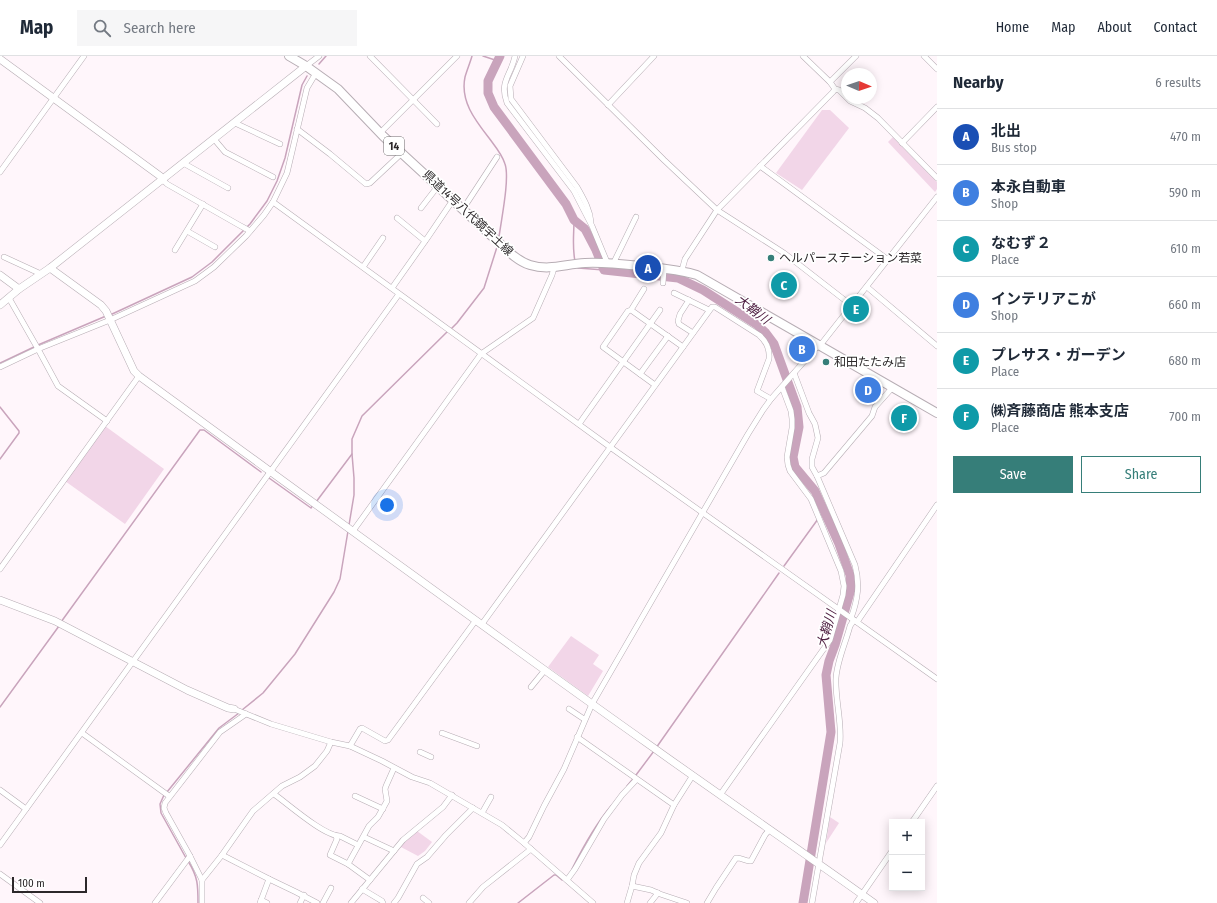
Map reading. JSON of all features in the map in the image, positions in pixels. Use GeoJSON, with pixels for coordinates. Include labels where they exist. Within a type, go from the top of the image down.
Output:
{"type":"FeatureCollection","features":[{"type":"Feature","properties":{"kind":"main road","name":"県道14号八代鏡宇土線"},"geometry":{"type":"LineString","coordinates":[[289,56],[306,66],[338,89],[380,133],[503,247],[524,262],[532,265],[554,268],[581,263],[606,262],[664,270],[682,270],[703,279],[937,413]]}},
{"type":"Feature","properties":{"kind":"street"},"geometry":{"type":"LineString","coordinates":[[0,172],[84,56]]}},
{"type":"Feature","properties":{"kind":"street"},"geometry":{"type":"LineString","coordinates":[[0,305],[163,180],[319,56]]}},
{"type":"Feature","properties":{"kind":"street"},"geometry":{"type":"LineString","coordinates":[[370,56],[437,124]]}},
{"type":"Feature","properties":{"kind":"street"},"geometry":{"type":"LineString","coordinates":[[380,133],[457,56]]}},
{"type":"Feature","properties":{"kind":"street"},"geometry":{"type":"LineString","coordinates":[[515,56],[503,89],[507,103],[574,191],[592,226],[606,262]]}},
{"type":"Feature","properties":{"kind":"street"},"geometry":{"type":"LineString","coordinates":[[522,56],[510,86],[511,99],[577,187],[585,201],[592,226]]}},
{"type":"Feature","properties":{"kind":"street"},"geometry":{"type":"LineString","coordinates":[[558,56],[717,210],[784,253],[852,304]]}},
{"type":"Feature","properties":{"kind":"street"},"geometry":{"type":"LineString","coordinates":[[608,104],[654,56]]}},
{"type":"Feature","properties":{"kind":"street"},"geometry":{"type":"LineString","coordinates":[[803,56],[830,82],[835,89],[839,90],[850,101],[865,108],[871,113],[937,178]]}},
{"type":"Feature","properties":{"kind":"street"},"geometry":{"type":"LineString","coordinates":[[830,82],[856,56]]}},
{"type":"Feature","properties":{"kind":"street"},"geometry":{"type":"LineString","coordinates":[[924,56],[937,69]]}},
{"type":"Feature","properties":{"kind":"street"},"geometry":{"type":"LineString","coordinates":[[0,59],[160,176],[167,184],[248,230]]}},
{"type":"Feature","properties":{"kind":"street"},"geometry":{"type":"LineString","coordinates":[[0,367],[108,316],[195,281],[214,267],[264,215],[273,202],[287,173],[307,88],[316,73]]}},
{"type":"Feature","properties":{"kind":"street"},"geometry":{"type":"LineString","coordinates":[[682,270],[685,259],[717,210],[835,89]]}},
{"type":"Feature","properties":{"kind":"street"},"geometry":{"type":"LineString","coordinates":[[902,142],[937,107]]}},
{"type":"Feature","properties":{"kind":"street"},"geometry":{"type":"LineString","coordinates":[[235,123],[280,144]]}},
{"type":"Feature","properties":{"kind":"street"},"geometry":{"type":"LineString","coordinates":[[297,129],[366,184],[370,183],[402,153]]}},
{"type":"Feature","properties":{"kind":"street"},"geometry":{"type":"LineString","coordinates":[[214,139],[225,152],[273,177]]}},
{"type":"Feature","properties":{"kind":"street"},"geometry":{"type":"LineString","coordinates":[[463,209],[497,157]]}},
{"type":"Feature","properties":{"kind":"street"},"geometry":{"type":"LineString","coordinates":[[183,163],[228,188]]}},
{"type":"Feature","properties":{"kind":"street"},"geometry":{"type":"LineString","coordinates":[[760,166],[887,259]]}},
{"type":"Feature","properties":{"kind":"street"},"geometry":{"type":"LineString","coordinates":[[421,208],[438,186]]}},
{"type":"Feature","properties":{"kind":"street"},"geometry":{"type":"LineString","coordinates":[[524,843],[529,837],[564,769],[592,704],[748,434],[771,399],[818,345],[822,343],[937,196]]}},
{"type":"Feature","properties":{"kind":"street"},"geometry":{"type":"LineString","coordinates":[[392,288],[453,200]]}},
{"type":"Feature","properties":{"kind":"street"},"geometry":{"type":"LineString","coordinates":[[273,202],[610,447],[937,679]]}},
{"type":"Feature","properties":{"kind":"street"},"geometry":{"type":"LineString","coordinates":[[175,250],[203,204]]}},
{"type":"Feature","properties":{"kind":"street"},"geometry":{"type":"LineString","coordinates":[[616,263],[615,260],[636,217]]}},
{"type":"Feature","properties":{"kind":"street"},"geometry":{"type":"LineString","coordinates":[[397,218],[425,241]]}},
{"type":"Feature","properties":{"kind":"street"},"geometry":{"type":"LineString","coordinates":[[187,231],[215,247]]}},
{"type":"Feature","properties":{"kind":"street"},"geometry":{"type":"LineString","coordinates":[[363,267],[382,238]]}},
{"type":"Feature","properties":{"kind":"street"},"geometry":{"type":"LineString","coordinates":[[4,257],[41,274]]}},
{"type":"Feature","properties":{"kind":"street"},"geometry":{"type":"LineString","coordinates":[[50,268],[101,305],[108,316],[134,371],[139,376],[592,704],[874,903]]}},
{"type":"Feature","properties":{"kind":"street"},"geometry":{"type":"LineString","coordinates":[[352,531],[481,354],[533,318],[554,268]]}},
{"type":"Feature","properties":{"kind":"street"},"geometry":{"type":"LineString","coordinates":[[663,283],[664,270]]}},
{"type":"Feature","properties":{"kind":"street"},"geometry":{"type":"LineString","coordinates":[[0,275],[19,289]]}},
{"type":"Feature","properties":{"kind":"street"},"geometry":{"type":"LineString","coordinates":[[866,287],[937,346]]}},
{"type":"Feature","properties":{"kind":"street"},"geometry":{"type":"LineString","coordinates":[[644,289],[603,348],[655,385]]}},
{"type":"Feature","properties":{"kind":"street"},"geometry":{"type":"LineString","coordinates":[[674,293],[709,310]]}},
{"type":"Feature","properties":{"kind":"street"},"geometry":{"type":"LineString","coordinates":[[0,845],[399,294]]}},
{"type":"Feature","properties":{"kind":"street"},"geometry":{"type":"LineString","coordinates":[[9,298],[58,386],[107,421]]}},
{"type":"Feature","properties":{"kind":"street"},"geometry":{"type":"LineString","coordinates":[[689,300],[680,314],[678,321],[679,324],[693,333]]}},
{"type":"Feature","properties":{"kind":"street"},"geometry":{"type":"LineString","coordinates":[[482,624],[709,310],[715,307],[764,339],[769,353],[769,359],[756,391],[771,399]]}},
{"type":"Feature","properties":{"kind":"street"},"geometry":{"type":"LineString","coordinates":[[630,310],[683,346]]}},
{"type":"Feature","properties":{"kind":"street"},"geometry":{"type":"LineString","coordinates":[[578,424],[660,310]]}},
{"type":"Feature","properties":{"kind":"street"},"geometry":{"type":"LineString","coordinates":[[640,374],[668,336]]}},
{"type":"Feature","properties":{"kind":"street"},"geometry":{"type":"LineString","coordinates":[[793,374],[815,424],[818,438],[812,467],[855,565],[859,586],[853,619],[836,676],[841,732],[816,863],[812,903]]}},
{"type":"Feature","properties":{"kind":"street"},"geometry":{"type":"LineString","coordinates":[[0,569],[139,376]]}},
{"type":"Feature","properties":{"kind":"street"},"geometry":{"type":"LineString","coordinates":[[720,795],[830,640],[843,595],[843,577],[817,514],[807,493],[790,471],[788,465],[787,457],[791,437],[792,419],[791,410],[783,386]]}},
{"type":"Feature","properties":{"kind":"street"},"geometry":{"type":"LineString","coordinates":[[817,476],[824,473],[872,416],[875,407],[892,388]]}},
{"type":"Feature","properties":{"kind":"street"},"geometry":{"type":"LineString","coordinates":[[853,619],[937,505]]}},
{"type":"Feature","properties":{"kind":"street"},"geometry":{"type":"LineString","coordinates":[[0,600],[55,621],[132,662],[228,708],[271,724],[330,742],[350,746],[412,777],[430,783],[502,825],[532,849],[593,903]]}},
{"type":"Feature","properties":{"kind":"street"},"geometry":{"type":"LineString","coordinates":[[350,746],[362,728],[385,741],[388,740],[476,620]]}},
{"type":"Feature","properties":{"kind":"street"},"geometry":{"type":"LineString","coordinates":[[531,688],[545,670]]}},
{"type":"Feature","properties":{"kind":"street"},"geometry":{"type":"LineString","coordinates":[[569,709],[584,720]]}},
{"type":"Feature","properties":{"kind":"street"},"geometry":{"type":"LineString","coordinates":[[202,903],[202,880],[164,808],[167,794],[220,732],[245,714]]}},
{"type":"Feature","properties":{"kind":"street"},"geometry":{"type":"LineString","coordinates":[[82,733],[167,794]]}},
{"type":"Feature","properties":{"kind":"street"},"geometry":{"type":"LineString","coordinates":[[442,733],[477,746]]}},
{"type":"Feature","properties":{"kind":"street"},"geometry":{"type":"LineString","coordinates":[[577,737],[636,780],[674,805]]}},
{"type":"Feature","properties":{"kind":"street"},"geometry":{"type":"LineString","coordinates":[[202,880],[222,855],[253,811],[282,786],[300,777],[315,766],[327,751],[330,742]]}},
{"type":"Feature","properties":{"kind":"street"},"geometry":{"type":"LineString","coordinates":[[420,752],[432,757]]}},
{"type":"Feature","properties":{"kind":"street"},"geometry":{"type":"LineString","coordinates":[[348,864],[369,826],[378,817],[383,809],[387,800],[385,790],[386,786],[394,768]]}},
{"type":"Feature","properties":{"kind":"street"},"geometry":{"type":"LineString","coordinates":[[627,903],[639,862],[661,833],[674,805],[693,775]]}},
{"type":"Feature","properties":{"kind":"street"},"geometry":{"type":"LineString","coordinates":[[567,880],[604,819],[622,795],[636,780]]}},
{"type":"Feature","properties":{"kind":"street"},"geometry":{"type":"LineString","coordinates":[[914,819],[937,786]]}},
{"type":"Feature","properties":{"kind":"street"},"geometry":{"type":"LineString","coordinates":[[0,790],[26,809]]}},
{"type":"Feature","properties":{"kind":"street"},"geometry":{"type":"LineString","coordinates":[[274,794],[322,829],[358,845]]}},
{"type":"Feature","properties":{"kind":"street"},"geometry":{"type":"LineString","coordinates":[[351,903],[403,840],[443,807],[452,795]]}},
{"type":"Feature","properties":{"kind":"street"},"geometry":{"type":"LineString","coordinates":[[355,796],[383,809]]}},
{"type":"Feature","properties":{"kind":"street"},"geometry":{"type":"LineString","coordinates":[[482,812],[491,797]]}},
{"type":"Feature","properties":{"kind":"street"},"geometry":{"type":"LineString","coordinates":[[394,903],[417,864],[427,857],[446,835],[473,808]]}},
{"type":"Feature","properties":{"kind":"street"},"geometry":{"type":"LineString","coordinates":[[707,903],[736,858],[748,862],[751,861],[765,835],[770,829]]}},
{"type":"Feature","properties":{"kind":"street"},"geometry":{"type":"LineString","coordinates":[[336,836],[329,854],[348,864],[370,880]]}},
{"type":"Feature","properties":{"kind":"street"},"geometry":{"type":"LineString","coordinates":[[364,837],[394,851]]}},
{"type":"Feature","properties":{"kind":"street"},"geometry":{"type":"LineString","coordinates":[[469,903],[483,887],[532,849]]}},
{"type":"Feature","properties":{"kind":"street"},"geometry":{"type":"LineString","coordinates":[[222,855],[304,895],[317,903]]}},
{"type":"Feature","properties":{"kind":"street"},"geometry":{"type":"LineString","coordinates":[[856,903],[889,855]]}},
{"type":"Feature","properties":{"kind":"street"},"geometry":{"type":"LineString","coordinates":[[155,903],[190,857]]}},
{"type":"Feature","properties":{"kind":"street"},"geometry":{"type":"LineString","coordinates":[[0,874],[40,903]]}},
{"type":"Feature","properties":{"kind":"street"},"geometry":{"type":"LineString","coordinates":[[267,903],[261,902],[269,879]]}},
{"type":"Feature","properties":{"kind":"street"},"geometry":{"type":"LineString","coordinates":[[632,886],[651,890],[687,903]]}},
{"type":"Feature","properties":{"kind":"street"},"geometry":{"type":"LineString","coordinates":[[323,903],[331,888]]}},
{"type":"Feature","properties":{"kind":"street"},"geometry":{"type":"LineString","coordinates":[[362,889],[383,903]]}},
{"type":"Feature","properties":{"kind":"street"},"geometry":{"type":"LineString","coordinates":[[650,903],[658,893]]}},
{"type":"Feature","properties":{"kind":"street"},"geometry":{"type":"LineString","coordinates":[[300,903],[304,895]]}},
{"type":"Feature","properties":{"kind":"street"},"geometry":{"type":"LineString","coordinates":[[423,898],[429,903]]}},
{"type":"Feature","properties":{"kind":"shaded area"},"geometry":{"type":"Polygon","coordinates":[[[822,110],[830,110],[849,128],[802,190],[776,173],[822,110]]]}},
{"type":"Feature","properties":{"kind":"shaded area"},"geometry":{"type":"Polygon","coordinates":[[[893,137],[937,182],[937,189],[935,192],[888,142],[893,137]]]}},
{"type":"Feature","properties":{"kind":"shaded area"},"geometry":{"type":"Polygon","coordinates":[[[105,426],[164,469],[125,524],[65,481],[105,426]]]}},
{"type":"Feature","properties":{"kind":"shaded area"},"geometry":{"type":"Polygon","coordinates":[[[571,636],[599,655],[593,664],[603,671],[588,696],[548,667],[571,636]]]}},
{"type":"Feature","properties":{"kind":"shaded area"},"geometry":{"type":"Polygon","coordinates":[[[830,817],[839,823],[826,843],[830,817]]]}},
{"type":"Feature","properties":{"kind":"shaded area"},"geometry":{"type":"Polygon","coordinates":[[[417,831],[432,842],[425,851],[418,856],[399,846],[417,831]]]}},
{"type":"Feature","properties":{"kind":"waterway"},"geometry":{"type":"LineString","coordinates":[[319,64],[326,56]]}},
{"type":"Feature","properties":{"kind":"waterway"},"geometry":{"type":"LineString","coordinates":[[472,56],[465,77],[464,86],[467,102],[474,117],[500,153],[504,160],[506,170],[506,189],[499,237]]}},
{"type":"Feature","properties":{"kind":"waterway"},"geometry":{"type":"LineString","coordinates":[[483,56],[498,61]]}},
{"type":"Feature","properties":{"kind":"waterway","name":"大鞘川"},"geometry":{"type":"LineString","coordinates":[[500,56],[488,81],[488,93],[494,107],[566,204],[574,220],[585,229],[604,270],[678,278],[703,290],[756,324],[765,332],[774,344],[797,407],[799,427],[793,457],[795,467],[815,491],[839,544],[850,575],[851,589],[826,675],[831,732],[803,903]]}},
{"type":"Feature","properties":{"kind":"waterway"},"geometry":{"type":"LineString","coordinates":[[110,315],[192,277],[212,262],[250,224],[267,201],[277,181],[285,158],[302,85],[307,76]]}},
{"type":"Feature","properties":{"kind":"waterway"},"geometry":{"type":"LineString","coordinates":[[574,220],[573,246],[575,261]]}},
{"type":"Feature","properties":{"kind":"waterway"},"geometry":{"type":"LineString","coordinates":[[451,329],[484,288],[497,247]]}},
{"type":"Feature","properties":{"kind":"waterway"},"geometry":{"type":"LineString","coordinates":[[577,267],[604,270]]}},
{"type":"Feature","properties":{"kind":"waterway"},"geometry":{"type":"LineString","coordinates":[[38,345],[106,316]]}},
{"type":"Feature","properties":{"kind":"waterway"},"geometry":{"type":"LineString","coordinates":[[349,525],[354,495],[352,439],[362,416],[448,331]]}},
{"type":"Feature","properties":{"kind":"waterway"},"geometry":{"type":"LineString","coordinates":[[0,363],[34,347]]}},
{"type":"Feature","properties":{"kind":"waterway"},"geometry":{"type":"LineString","coordinates":[[0,407],[19,431],[0,459]]}},
{"type":"Feature","properties":{"kind":"waterway"},"geometry":{"type":"LineString","coordinates":[[61,622],[200,430],[204,430],[261,472]]}},
{"type":"Feature","properties":{"kind":"waterway"},"geometry":{"type":"LineString","coordinates":[[316,502],[352,454]]}},
{"type":"Feature","properties":{"kind":"waterway"},"geometry":{"type":"LineString","coordinates":[[269,478],[311,508],[313,505]]}},
{"type":"Feature","properties":{"kind":"waterway","name":"大鞘川"},"geometry":{"type":"LineString","coordinates":[[820,516],[824,512]]}},
{"type":"Feature","properties":{"kind":"waterway"},"geometry":{"type":"LineString","coordinates":[[784,566],[818,519]]}},
{"type":"Feature","properties":{"kind":"waterway"},"geometry":{"type":"LineString","coordinates":[[242,710],[263,693],[295,654],[334,592],[340,579],[348,531]]}},
{"type":"Feature","properties":{"kind":"waterway"},"geometry":{"type":"LineString","coordinates":[[656,748],[779,573]]}},
{"type":"Feature","properties":{"kind":"waterway"},"geometry":{"type":"LineString","coordinates":[[0,707],[59,626]]}},
{"type":"Feature","properties":{"kind":"waterway"},"geometry":{"type":"LineString","coordinates":[[167,792],[219,728],[239,713]]}},
{"type":"Feature","properties":{"kind":"waterway"},"geometry":{"type":"LineString","coordinates":[[636,775],[654,751]]}},
{"type":"Feature","properties":{"kind":"waterway"},"geometry":{"type":"LineString","coordinates":[[627,786],[632,780]]}},
{"type":"Feature","properties":{"kind":"waterway"},"geometry":{"type":"LineString","coordinates":[[164,795],[160,804],[161,813],[186,858]]}},
{"type":"Feature","properties":{"kind":"waterway"},"geometry":{"type":"LineString","coordinates":[[572,869],[590,836],[611,806]]}},
{"type":"Feature","properties":{"kind":"waterway"},"geometry":{"type":"LineString","coordinates":[[188,861],[197,881],[198,903]]}},
{"type":"Feature","properties":{"kind":"waterway"},"geometry":{"type":"LineString","coordinates":[[518,903],[554,875],[562,880]]}},
{"type":"Feature","properties":{"kind":"place","name":"ヘルパーステーション若菜"},"geometry":{"type":"Point","coordinates":[771,258]}},
{"type":"Feature","properties":{"kind":"place","name":"北出"},"geometry":{"type":"Point","coordinates":[648,268]}},
{"type":"Feature","properties":{"kind":"place","name":"なむず２"},"geometry":{"type":"Point","coordinates":[784,285]}},
{"type":"Feature","properties":{"kind":"place","name":"プレサス・ガーデン"},"geometry":{"type":"Point","coordinates":[856,309]}},
{"type":"Feature","properties":{"kind":"place","name":"本永自動車"},"geometry":{"type":"Point","coordinates":[802,349]}},
{"type":"Feature","properties":{"kind":"place","name":"和田たたみ店"},"geometry":{"type":"Point","coordinates":[826,362]}},
{"type":"Feature","properties":{"kind":"place","name":"インテリアこが"},"geometry":{"type":"Point","coordinates":[868,390]}},
{"type":"Feature","properties":{"kind":"place","name":"㈱斉藤商店 熊本支店"},"geometry":{"type":"Point","coordinates":[904,418]}}]}
